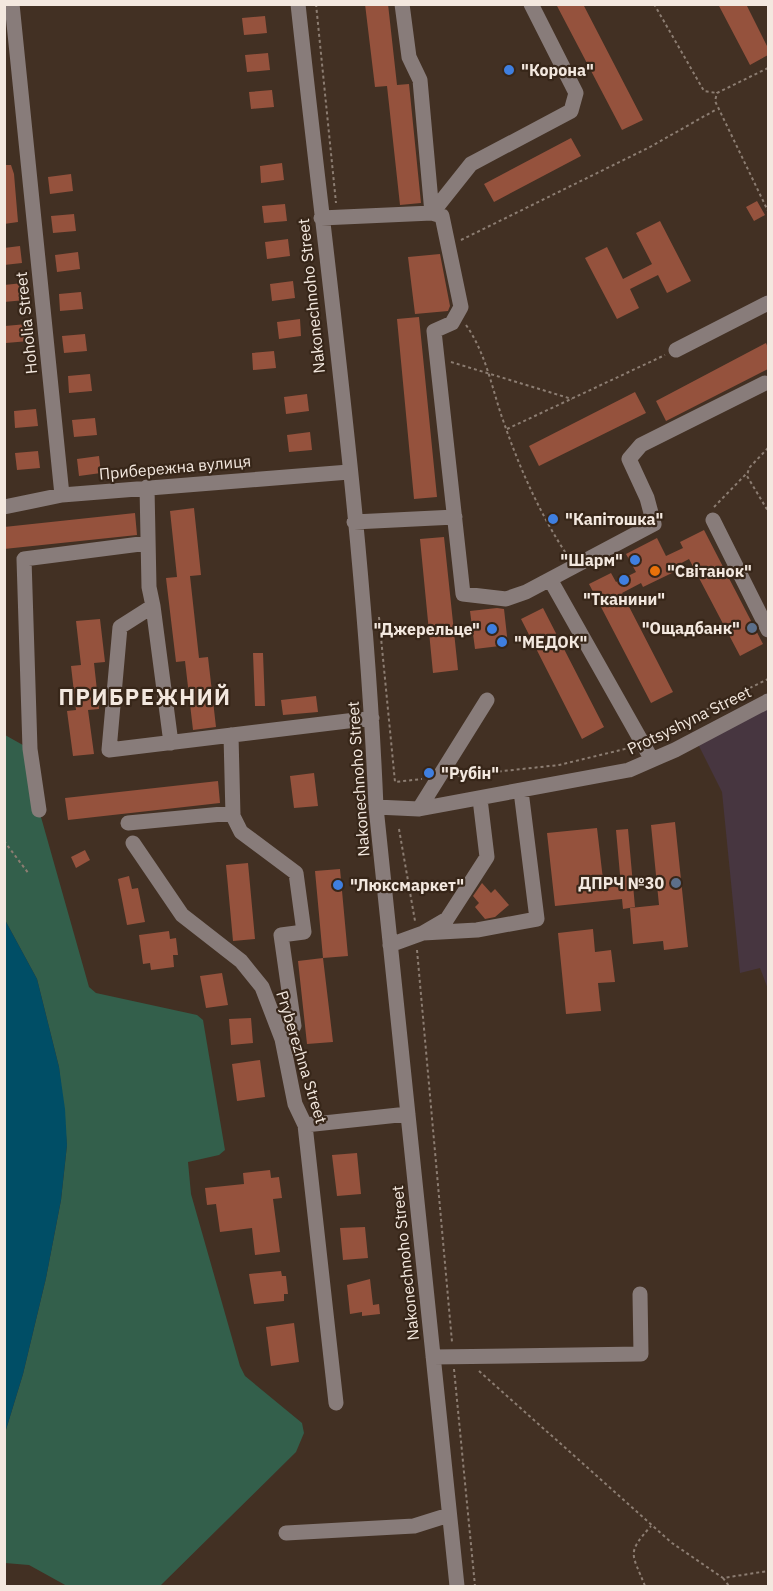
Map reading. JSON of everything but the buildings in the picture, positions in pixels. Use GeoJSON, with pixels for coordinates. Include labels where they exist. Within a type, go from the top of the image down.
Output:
{"type":"FeatureCollection","features":[{"type":"Feature","properties":{"kind":"street","name":"Hoholia Street"},"geometry":{"type":"LineString","coordinates":[[12,4],[62,495]]}},
{"type":"Feature","properties":{"kind":"street","name":"Nakonechnoho Street"},"geometry":{"type":"LineString","coordinates":[[298,4],[349,472],[372,718],[376,807],[457,1587]]}},
{"type":"Feature","properties":{"kind":"street"},"geometry":{"type":"LineString","coordinates":[[402,4],[409,57],[420,80],[432,213]]}},
{"type":"Feature","properties":{"kind":"street"},"geometry":{"type":"LineString","coordinates":[[432,213],[471,164],[571,111],[576,93],[531,4]]}},
{"type":"Feature","properties":{"kind":"street"},"geometry":{"type":"LineString","coordinates":[[321,218],[432,213],[442,216],[461,307],[452,323],[434,331],[464,594],[506,599],[551,581],[654,524],[647,498],[629,459],[641,445],[765,383]]}},
{"type":"Feature","properties":{"kind":"street"},"geometry":{"type":"LineString","coordinates":[[676,350],[768,303]]}},
{"type":"Feature","properties":{"kind":"street","name":"Прибережна вулиця"},"geometry":{"type":"LineString","coordinates":[[4,507],[62,495],[349,472]]}},
{"type":"Feature","properties":{"kind":"street"},"geometry":{"type":"LineString","coordinates":[[147,487],[149,586],[171,743]]}},
{"type":"Feature","properties":{"kind":"street"},"geometry":{"type":"LineString","coordinates":[[354,522],[455,517]]}},
{"type":"Feature","properties":{"kind":"street"},"geometry":{"type":"LineString","coordinates":[[713,520],[768,627]]}},
{"type":"Feature","properties":{"kind":"street"},"geometry":{"type":"LineString","coordinates":[[39,810],[30,749],[24,559],[148,543]]}},
{"type":"Feature","properties":{"kind":"street"},"geometry":{"type":"LineString","coordinates":[[551,581],[652,760]]}},
{"type":"Feature","properties":{"kind":"street"},"geometry":{"type":"LineString","coordinates":[[153,606],[120,627],[109,750],[372,718]]}},
{"type":"Feature","properties":{"kind":"street"},"geometry":{"type":"LineString","coordinates":[[419,809],[487,700]]}},
{"type":"Feature","properties":{"kind":"street","name":"Protsyshyna Street"},"geometry":{"type":"LineString","coordinates":[[376,807],[419,809],[480,800],[629,770],[768,701]]}},
{"type":"Feature","properties":{"kind":"street"},"geometry":{"type":"LineString","coordinates":[[231,735],[233,813],[241,832],[296,873],[304,932],[281,935],[294,1026]]}},
{"type":"Feature","properties":{"kind":"street"},"geometry":{"type":"LineString","coordinates":[[419,935],[477,930],[537,919],[521,791]]}},
{"type":"Feature","properties":{"kind":"street"},"geometry":{"type":"LineString","coordinates":[[390,945],[419,935],[447,919],[487,857],[480,800]]}},
{"type":"Feature","properties":{"kind":"street"},"geometry":{"type":"LineString","coordinates":[[128,823],[233,813]]}},
{"type":"Feature","properties":{"kind":"street","name":"Pryberezhna Street"},"geometry":{"type":"LineString","coordinates":[[132,843],[182,915],[242,961],[262,987],[282,1039],[295,1104],[305,1125],[336,1403]]}},
{"type":"Feature","properties":{"kind":"street"},"geometry":{"type":"LineString","coordinates":[[305,1125],[408,1114]]}},
{"type":"Feature","properties":{"kind":"street"},"geometry":{"type":"LineString","coordinates":[[433,1357],[641,1354],[640,1294]]}},
{"type":"Feature","properties":{"kind":"street"},"geometry":{"type":"LineString","coordinates":[[286,1533],[414,1526],[449,1515]]}},
{"type":"Feature","properties":{"kind":"path"},"geometry":{"type":"LineString","coordinates":[[654,4],[704,92],[717,93],[768,68]]}},
{"type":"Feature","properties":{"kind":"path"},"geometry":{"type":"LineString","coordinates":[[717,93],[717,109],[768,211]]}},
{"type":"Feature","properties":{"kind":"path"},"geometry":{"type":"LineString","coordinates":[[450,246],[650,147],[717,109]]}},
{"type":"Feature","properties":{"kind":"path"},"geometry":{"type":"LineString","coordinates":[[457,313],[470,331],[491,374],[506,429],[543,520],[575,567]]}},
{"type":"Feature","properties":{"kind":"path"},"geometry":{"type":"LineString","coordinates":[[506,429],[676,350]]}},
{"type":"Feature","properties":{"kind":"path"},"geometry":{"type":"LineString","coordinates":[[437,358],[572,399]]}},
{"type":"Feature","properties":{"kind":"path"},"geometry":{"type":"LineString","coordinates":[[713,520],[710,510],[768,448]]}},
{"type":"Feature","properties":{"kind":"path"},"geometry":{"type":"LineString","coordinates":[[748,472],[747,476],[768,512]]}},
{"type":"Feature","properties":{"kind":"path"},"geometry":{"type":"LineString","coordinates":[[399,829],[419,935],[458,1357],[475,1587]]}},
{"type":"Feature","properties":{"kind":"path"},"geometry":{"type":"LineString","coordinates":[[4,841],[29,874]]}},
{"type":"Feature","properties":{"kind":"path"},"geometry":{"type":"LineString","coordinates":[[458,1357],[651,1526],[723,1578],[729,1587]]}},
{"type":"Feature","properties":{"kind":"path"},"geometry":{"type":"LineString","coordinates":[[645,1587],[633,1557],[634,1545],[651,1526]]}},
{"type":"Feature","properties":{"kind":"path"},"geometry":{"type":"LineString","coordinates":[[723,1578],[768,1571]]}},
{"type":"Feature","properties":{"kind":"shaded area"},"geometry":{"type":"Polygon","coordinates":[[[768,708],[768,989],[760,968],[740,973],[722,792],[698,744],[768,708]]]}},
{"type":"Feature","properties":{"kind":"green space"},"geometry":{"type":"Polygon","coordinates":[[[5,735],[30,749],[39,810],[89,987],[96,993],[197,1015],[203,1020],[225,1150],[219,1155],[188,1162],[191,1194],[240,1366],[245,1376],[302,1423],[304,1433],[296,1452],[160,1586],[67,1586],[29,1565],[5,1563],[5,1433],[23,1374],[46,1278],[61,1200],[67,1145],[59,1067],[37,979],[5,920],[5,735]]]}},
{"type":"Feature","properties":{"kind":"water"},"geometry":{"type":"Polygon","coordinates":[[[5,920],[37,979],[59,1067],[67,1145],[61,1200],[46,1278],[23,1374],[5,1433],[5,920]]]}},
{"type":"Feature","properties":{"kind":"place","name":"\"Корона\""},"geometry":{"type":"Point","coordinates":[509,70]}},
{"type":"Feature","properties":{"kind":"place","name":"\"Капітошка\""},"geometry":{"type":"Point","coordinates":[553,519]}},
{"type":"Feature","properties":{"kind":"place","name":"\"Шарм\""},"geometry":{"type":"Point","coordinates":[635,560]}},
{"type":"Feature","properties":{"kind":"place","name":"\"Світанок\""},"geometry":{"type":"Point","coordinates":[655,571]}},
{"type":"Feature","properties":{"kind":"place","name":"\"Тканини\""},"geometry":{"type":"Point","coordinates":[624,580]}},
{"type":"Feature","properties":{"kind":"place","name":"\"Ощадбанк\""},"geometry":{"type":"Point","coordinates":[752,628]}},
{"type":"Feature","properties":{"kind":"place","name":"\"Джерельце\""},"geometry":{"type":"Point","coordinates":[492,629]}},
{"type":"Feature","properties":{"kind":"place","name":"\"МЕДОК\""},"geometry":{"type":"Point","coordinates":[502,642]}},
{"type":"Feature","properties":{"kind":"place","name":"\"Рубін\""},"geometry":{"type":"Point","coordinates":[429,773]}},
{"type":"Feature","properties":{"kind":"place","name":"ДПРЧ №30"},"geometry":{"type":"Point","coordinates":[676,883]}},
{"type":"Feature","properties":{"kind":"place","name":"\"Люксмаркет\""},"geometry":{"type":"Point","coordinates":[338,885]}},
{"type":"Feature","properties":{"kind":"district","name":"ПРИБРЕЖНИЙ"},"geometry":{"type":"Point","coordinates":[145,697]}}]}
